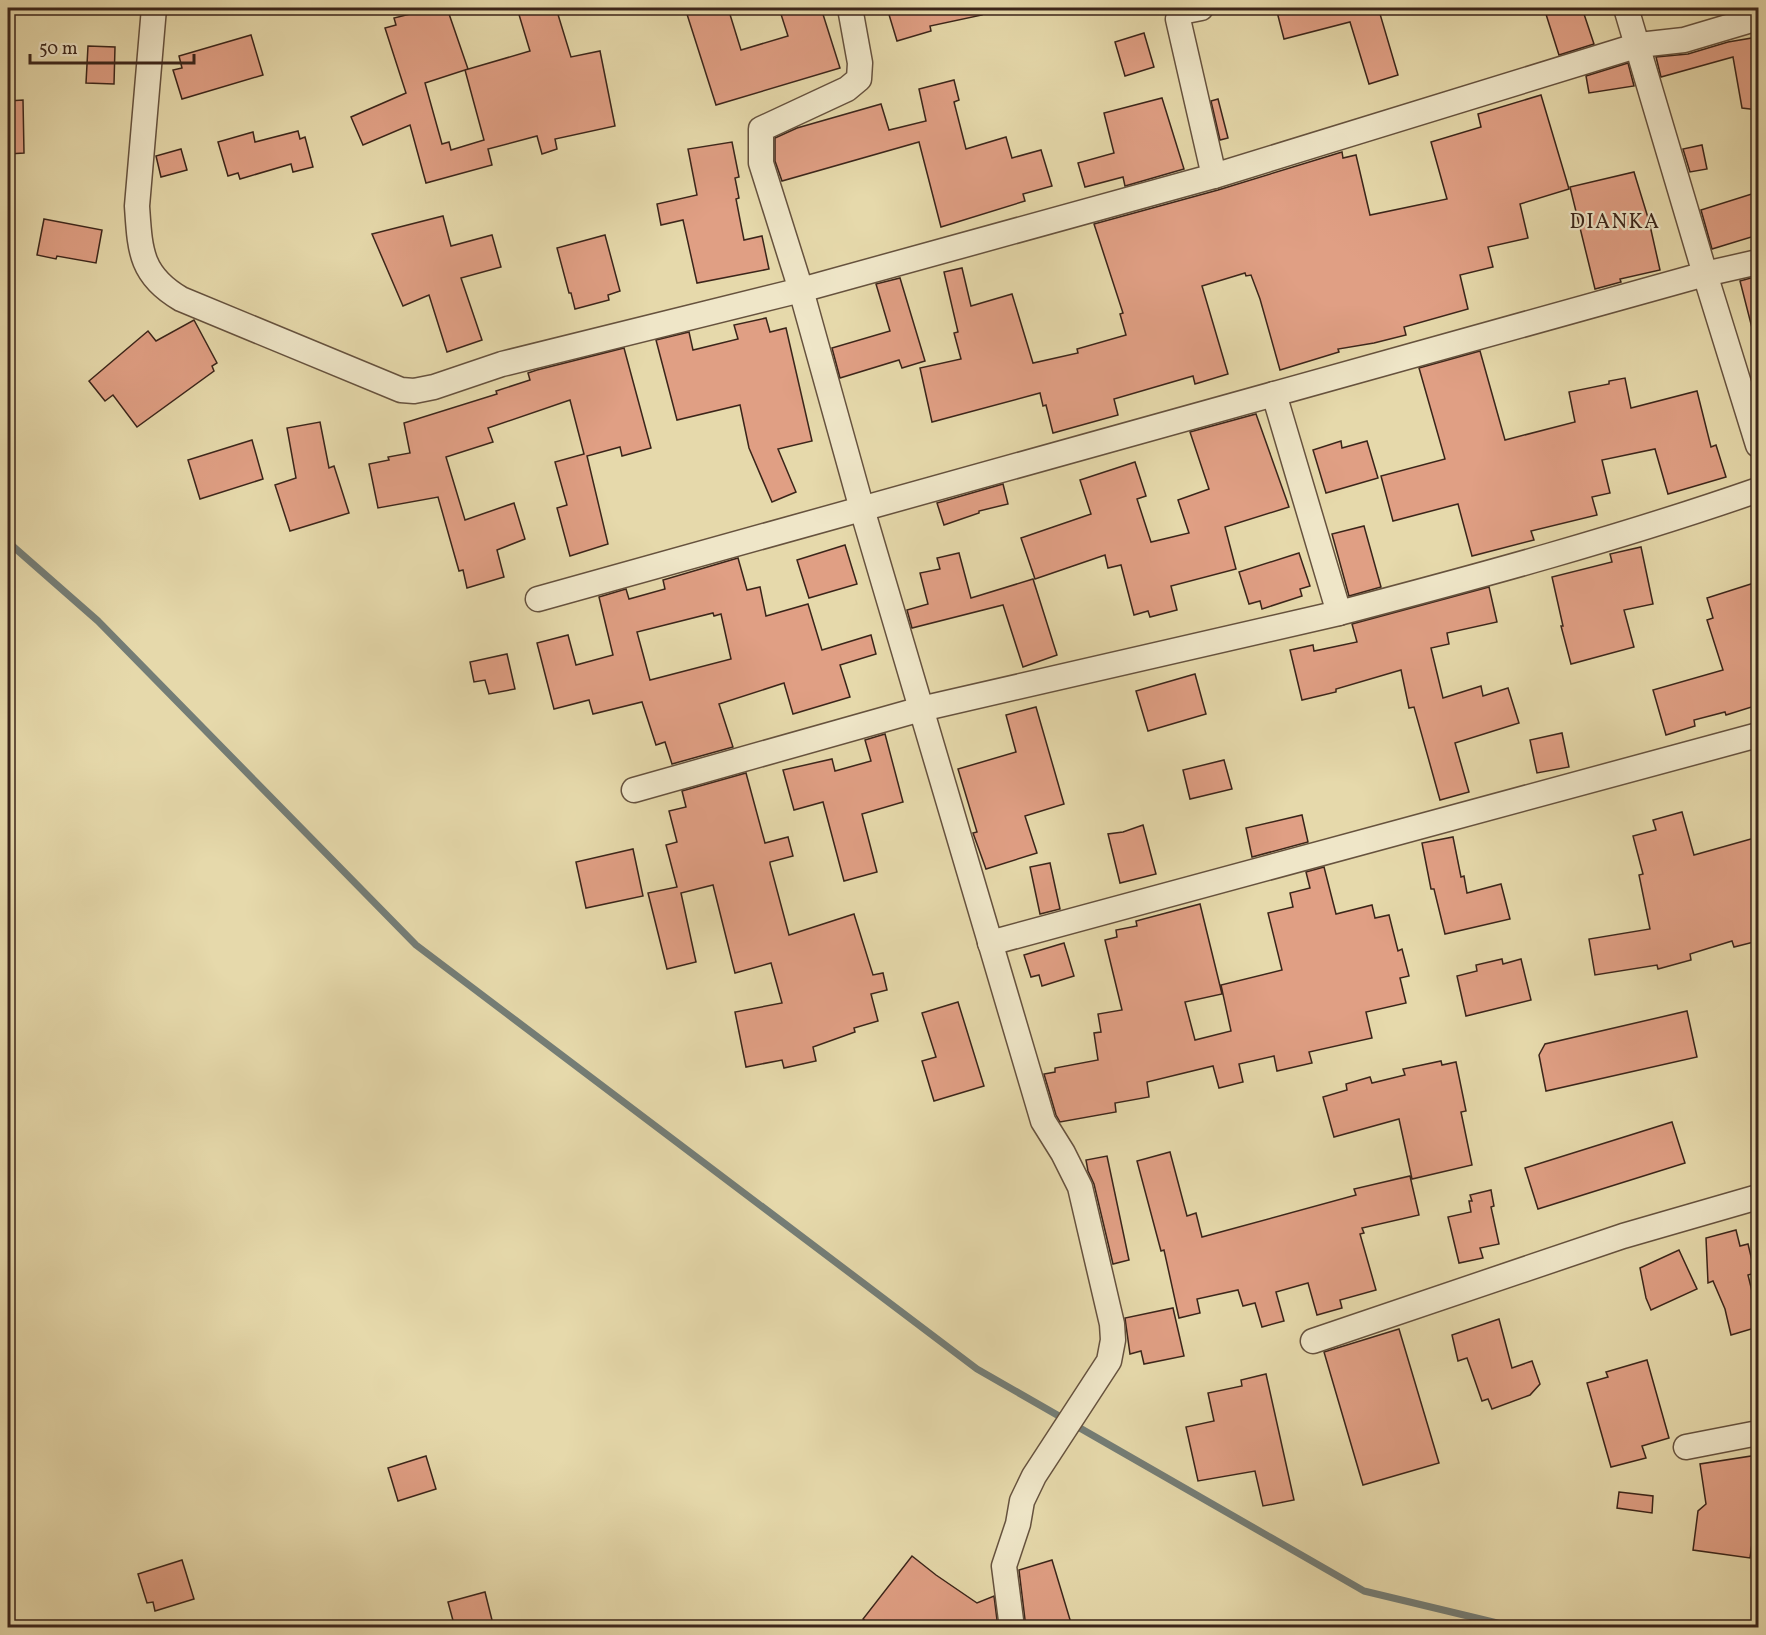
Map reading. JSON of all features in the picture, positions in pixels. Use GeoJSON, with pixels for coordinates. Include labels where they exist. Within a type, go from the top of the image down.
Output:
{"type":"FeatureCollection","features":[{"type":"Feature","properties":{"kind":"street"},"geometry":{"type":"LineString","coordinates":[[154,8],[137,206],[139,239],[150,272],[162,289],[181,299],[400,390],[414,391],[434,387],[502,364],[801,290],[1214,176],[1639,45],[1683,40],[1758,18]]}},
{"type":"Feature","properties":{"kind":"street"},"geometry":{"type":"LineString","coordinates":[[850,8],[861,63],[859,79],[847,89],[761,129],[761,163],[801,290],[862,508],[1043,1121],[1080,1187],[1112,1324],[1113,1340],[1109,1362],[1034,1476],[1022,1501],[1018,1524],[1004,1566],[1012,1628]]}},
{"type":"Feature","properties":{"kind":"street"},"geometry":{"type":"LineString","coordinates":[[1201,8],[1181,12],[1178,19],[1214,176]]}},
{"type":"Feature","properties":{"kind":"street"},"geometry":{"type":"LineString","coordinates":[[1626,8],[1758,445]]}},
{"type":"Feature","properties":{"kind":"street"},"geometry":{"type":"LineString","coordinates":[[537,599],[1705,274],[1758,262]]}},
{"type":"Feature","properties":{"kind":"street"},"geometry":{"type":"LineString","coordinates":[[1274,394],[1339,613]]}},
{"type":"Feature","properties":{"kind":"street"},"geometry":{"type":"LineString","coordinates":[[634,790],[921,709],[1339,613],[1537,561],[1664,523],[1758,490]]}},
{"type":"Feature","properties":{"kind":"street"},"geometry":{"type":"LineString","coordinates":[[990,943],[1758,735]]}},
{"type":"Feature","properties":{"kind":"street"},"geometry":{"type":"LineString","coordinates":[[1313,1341],[1623,1236],[1758,1197]]}},
{"type":"Feature","properties":{"kind":"street"},"geometry":{"type":"LineString","coordinates":[[1686,1447],[1758,1433]]}},
{"type":"Feature","properties":{"kind":"building"},"geometry":{"type":"Polygon","coordinates":[[[434,8],[437,14],[448,11],[468,69],[425,83],[442,144],[449,142],[451,150],[484,140],[465,70],[530,51],[517,8],[556,8],[571,57],[600,51],[615,126],[555,139],[557,149],[542,154],[537,136],[488,149],[492,165],[426,183],[410,125],[363,145],[351,117],[406,93],[385,28],[396,25],[394,18],[434,8]]]}},
{"type":"Feature","properties":{"kind":"building"},"geometry":{"type":"Polygon","coordinates":[[[685,8],[728,8],[741,50],[788,36],[779,8],[821,8],[840,68],[716,105],[685,8]]]}},
{"type":"Feature","properties":{"kind":"building"},"geometry":{"type":"Polygon","coordinates":[[[887,8],[981,8],[982,15],[930,26],[931,31],[897,41],[887,8]]]}},
{"type":"Feature","properties":{"kind":"building"},"geometry":{"type":"Polygon","coordinates":[[[1276,8],[1381,8],[1382,13],[1380,14],[1398,75],[1369,84],[1350,22],[1284,39],[1276,8]]]}},
{"type":"Feature","properties":{"kind":"building"},"geometry":{"type":"Polygon","coordinates":[[[1544,8],[1582,8],[1594,44],[1559,55],[1544,8]]]}},
{"type":"Feature","properties":{"kind":"building"},"geometry":{"type":"Polygon","coordinates":[[[1144,33],[1154,67],[1125,76],[1115,42],[1144,33]]]}},
{"type":"Feature","properties":{"kind":"building"},"geometry":{"type":"Polygon","coordinates":[[[251,35],[263,75],[182,99],[173,70],[182,68],[179,56],[251,35]]]}},
{"type":"Feature","properties":{"kind":"building"},"geometry":{"type":"Polygon","coordinates":[[[1758,37],[1758,110],[1742,108],[1733,57],[1661,77],[1656,57],[1688,54],[1728,42],[1758,37]]]}},
{"type":"Feature","properties":{"kind":"building"},"geometry":{"type":"Polygon","coordinates":[[[88,46],[115,47],[114,84],[86,83],[88,46]]]}},
{"type":"Feature","properties":{"kind":"building"},"geometry":{"type":"Polygon","coordinates":[[[1628,63],[1634,86],[1589,93],[1586,76],[1628,63]]]}},
{"type":"Feature","properties":{"kind":"building"},"geometry":{"type":"Polygon","coordinates":[[[954,80],[959,100],[954,102],[966,149],[1006,137],[1012,158],[1041,150],[1052,186],[1023,194],[1025,201],[941,227],[919,142],[782,181],[775,161],[775,138],[797,128],[881,104],[889,130],[926,121],[919,89],[954,80]]]}},
{"type":"Feature","properties":{"kind":"building"},"geometry":{"type":"Polygon","coordinates":[[[1541,95],[1569,189],[1520,204],[1528,238],[1488,247],[1493,267],[1460,275],[1468,309],[1404,327],[1406,335],[1338,349],[1339,352],[1280,370],[1260,299],[1251,275],[1246,276],[1245,273],[1202,286],[1228,374],[1195,384],[1193,376],[1114,399],[1118,415],[1053,433],[1046,405],[1043,406],[1040,393],[932,422],[920,368],[961,359],[954,333],[958,332],[944,272],[962,268],[971,306],[1012,294],[1033,363],[1078,353],[1077,349],[1126,335],[1120,314],[1123,313],[1094,224],[1218,190],[1342,152],[1343,158],[1356,155],[1370,215],[1447,199],[1431,142],[1481,127],[1478,114],[1541,95]]]}},
{"type":"Feature","properties":{"kind":"building"},"geometry":{"type":"Polygon","coordinates":[[[1162,98],[1184,169],[1125,186],[1123,177],[1085,187],[1078,163],[1114,153],[1104,113],[1162,98]]]}},
{"type":"Feature","properties":{"kind":"building"},"geometry":{"type":"Polygon","coordinates":[[[1218,99],[1228,138],[1220,140],[1211,101],[1218,99]]]}},
{"type":"Feature","properties":{"kind":"building"},"geometry":{"type":"Polygon","coordinates":[[[23,100],[24,153],[8,154],[8,101],[23,100]]]}},
{"type":"Feature","properties":{"kind":"building"},"geometry":{"type":"Polygon","coordinates":[[[298,131],[300,139],[305,137],[313,167],[293,172],[291,164],[240,179],[238,173],[228,176],[218,142],[253,132],[255,142],[298,131]]]}},
{"type":"Feature","properties":{"kind":"building"},"geometry":{"type":"Polygon","coordinates":[[[732,142],[739,177],[735,178],[739,198],[736,199],[744,240],[762,236],[769,269],[697,283],[683,220],[661,225],[657,204],[697,195],[688,149],[732,142]]]}},
{"type":"Feature","properties":{"kind":"building"},"geometry":{"type":"Polygon","coordinates":[[[1702,145],[1707,169],[1690,172],[1683,149],[1702,145]]]}},
{"type":"Feature","properties":{"kind":"building"},"geometry":{"type":"Polygon","coordinates":[[[181,149],[187,170],[161,177],[156,156],[181,149]]]}},
{"type":"Feature","properties":{"kind":"building"},"geometry":{"type":"Polygon","coordinates":[[[1634,172],[1649,221],[1660,270],[1620,279],[1621,282],[1595,289],[1570,187],[1634,172]]]}},
{"type":"Feature","properties":{"kind":"building"},"geometry":{"type":"Polygon","coordinates":[[[1758,192],[1758,235],[1712,249],[1701,210],[1758,192]]]}},
{"type":"Feature","properties":{"kind":"building"},"geometry":{"type":"Polygon","coordinates":[[[443,216],[451,246],[492,235],[501,267],[461,278],[482,340],[447,352],[429,295],[403,306],[372,234],[443,216]]]}},
{"type":"Feature","properties":{"kind":"building"},"geometry":{"type":"Polygon","coordinates":[[[44,219],[102,230],[96,263],[37,255],[44,219]]]}},
{"type":"Feature","properties":{"kind":"building"},"geometry":{"type":"Polygon","coordinates":[[[605,235],[620,291],[608,295],[609,300],[575,309],[557,248],[605,235]]]}},
{"type":"Feature","properties":{"kind":"building"},"geometry":{"type":"Polygon","coordinates":[[[1758,276],[1758,327],[1752,328],[1740,281],[1758,276]]]}},
{"type":"Feature","properties":{"kind":"building"},"geometry":{"type":"Polygon","coordinates":[[[900,278],[925,361],[902,368],[899,360],[840,378],[832,348],[890,331],[876,284],[900,278]]]}},
{"type":"Feature","properties":{"kind":"building"},"geometry":{"type":"Polygon","coordinates":[[[766,318],[770,332],[786,328],[812,441],[778,449],[796,492],[772,502],[749,448],[740,405],[677,420],[656,340],[689,332],[693,350],[738,339],[734,325],[766,318]]]}},
{"type":"Feature","properties":{"kind":"building"},"geometry":{"type":"Polygon","coordinates":[[[194,320],[217,363],[212,366],[214,371],[137,427],[113,395],[105,401],[89,381],[148,331],[156,341],[194,320]]]}},
{"type":"Feature","properties":{"kind":"building"},"geometry":{"type":"Polygon","coordinates":[[[624,348],[651,448],[622,456],[620,447],[587,456],[608,544],[570,556],[557,508],[567,505],[555,462],[584,454],[570,400],[488,428],[493,442],[446,457],[465,520],[514,503],[525,539],[497,550],[504,577],[467,588],[463,570],[459,571],[438,497],[378,508],[369,464],[389,460],[388,457],[410,453],[404,423],[497,394],[496,391],[530,380],[528,373],[624,348]]]}},
{"type":"Feature","properties":{"kind":"building"},"geometry":{"type":"Polygon","coordinates":[[[1480,351],[1505,440],[1575,422],[1569,392],[1609,384],[1609,381],[1625,378],[1631,408],[1697,391],[1711,447],[1716,445],[1726,477],[1668,494],[1655,449],[1602,460],[1610,493],[1592,497],[1597,515],[1531,531],[1534,540],[1472,556],[1458,504],[1393,521],[1381,476],[1445,459],[1419,368],[1480,351]]]}},
{"type":"Feature","properties":{"kind":"building"},"geometry":{"type":"Polygon","coordinates":[[[1256,414],[1289,507],[1225,527],[1236,569],[1171,586],[1177,610],[1150,617],[1148,611],[1134,615],[1121,565],[1108,568],[1105,555],[1035,579],[1021,538],[1091,514],[1080,480],[1135,462],[1146,496],[1137,499],[1151,542],[1189,533],[1178,500],[1209,489],[1190,432],[1256,414]]]}},
{"type":"Feature","properties":{"kind":"building"},"geometry":{"type":"Polygon","coordinates":[[[320,422],[329,468],[334,466],[349,513],[290,531],[275,485],[296,478],[287,428],[320,422]]]}},
{"type":"Feature","properties":{"kind":"building"},"geometry":{"type":"Polygon","coordinates":[[[252,440],[263,479],[200,499],[188,460],[252,440]]]}},
{"type":"Feature","properties":{"kind":"building"},"geometry":{"type":"Polygon","coordinates":[[[1341,441],[1342,448],[1367,441],[1378,478],[1326,493],[1313,450],[1341,441]]]}},
{"type":"Feature","properties":{"kind":"building"},"geometry":{"type":"Polygon","coordinates":[[[1003,484],[1008,504],[979,511],[979,513],[944,525],[937,503],[1003,484]]]}},
{"type":"Feature","properties":{"kind":"building"},"geometry":{"type":"Polygon","coordinates":[[[1364,526],[1381,587],[1349,596],[1332,534],[1364,526]]]}},
{"type":"Feature","properties":{"kind":"building"},"geometry":{"type":"Polygon","coordinates":[[[845,545],[857,584],[809,598],[797,560],[845,545]]]}},
{"type":"Feature","properties":{"kind":"building"},"geometry":{"type":"Polygon","coordinates":[[[1641,547],[1653,604],[1624,610],[1634,647],[1571,664],[1552,577],[1612,562],[1610,554],[1641,547]]]}},
{"type":"Feature","properties":{"kind":"building"},"geometry":{"type":"Polygon","coordinates":[[[959,553],[971,598],[1033,579],[1057,655],[1023,667],[1003,605],[912,628],[907,610],[928,604],[920,573],[940,569],[937,558],[959,553]]]}},
{"type":"Feature","properties":{"kind":"building"},"geometry":{"type":"Polygon","coordinates":[[[1299,553],[1310,586],[1300,589],[1302,596],[1262,609],[1260,601],[1249,604],[1239,572],[1299,553]]]}},
{"type":"Feature","properties":{"kind":"building"},"geometry":{"type":"Polygon","coordinates":[[[738,558],[747,590],[760,587],[766,616],[808,604],[822,650],[871,635],[876,654],[840,665],[850,697],[793,714],[784,683],[719,704],[733,747],[672,764],[665,742],[656,745],[642,702],[593,714],[589,700],[554,709],[537,643],[568,635],[576,665],[613,655],[599,597],[626,589],[629,599],[665,589],[663,580],[738,558]],[[713,613],[637,632],[650,680],[731,659],[721,614],[714,616],[713,613]]]}},
{"type":"Feature","properties":{"kind":"building"},"geometry":{"type":"Polygon","coordinates":[[[1754,583],[1758,596],[1758,705],[1726,715],[1725,712],[1694,720],[1695,726],[1666,735],[1653,690],[1723,670],[1707,620],[1713,618],[1707,598],[1754,583]]]}},
{"type":"Feature","properties":{"kind":"building"},"geometry":{"type":"Polygon","coordinates":[[[1489,587],[1497,622],[1447,633],[1449,644],[1431,648],[1443,698],[1481,686],[1483,696],[1508,688],[1519,723],[1455,743],[1469,792],[1440,800],[1414,707],[1409,708],[1401,670],[1336,689],[1336,692],[1302,700],[1290,650],[1313,645],[1314,651],[1357,642],[1352,624],[1489,587]]]}},
{"type":"Feature","properties":{"kind":"building"},"geometry":{"type":"Polygon","coordinates":[[[507,654],[515,689],[489,694],[485,680],[474,682],[470,662],[507,654]]]}},
{"type":"Feature","properties":{"kind":"building"},"geometry":{"type":"Polygon","coordinates":[[[1195,674],[1206,714],[1148,731],[1136,691],[1195,674]]]}},
{"type":"Feature","properties":{"kind":"building"},"geometry":{"type":"Polygon","coordinates":[[[1036,707],[1064,804],[1025,816],[1037,853],[986,869],[973,833],[977,832],[958,769],[1016,752],[1006,715],[1036,707]]]}},
{"type":"Feature","properties":{"kind":"building"},"geometry":{"type":"Polygon","coordinates":[[[1562,733],[1569,767],[1537,773],[1530,740],[1562,733]]]}},
{"type":"Feature","properties":{"kind":"building"},"geometry":{"type":"Polygon","coordinates":[[[885,734],[903,802],[862,814],[877,872],[844,881],[823,802],[794,810],[783,770],[832,759],[835,771],[871,761],[865,740],[885,734]]]}},
{"type":"Feature","properties":{"kind":"building"},"geometry":{"type":"Polygon","coordinates":[[[1224,760],[1232,789],[1190,799],[1183,770],[1224,760]]]}},
{"type":"Feature","properties":{"kind":"building"},"geometry":{"type":"Polygon","coordinates":[[[746,773],[765,843],[788,837],[793,856],[770,862],[770,864],[789,935],[854,914],[873,975],[883,973],[887,990],[871,994],[878,1021],[854,1028],[855,1032],[813,1047],[816,1061],[784,1068],[782,1060],[746,1067],[735,1012],[782,1003],[771,963],[735,973],[713,885],[681,893],[696,962],[667,969],[648,893],[677,887],[666,845],[677,842],[669,811],[686,807],[682,791],[746,773]]]}},
{"type":"Feature","properties":{"kind":"building"},"geometry":{"type":"Polygon","coordinates":[[[1682,812],[1694,855],[1758,837],[1758,941],[1734,947],[1732,941],[1690,954],[1691,960],[1658,969],[1657,965],[1595,975],[1589,939],[1650,929],[1639,875],[1643,874],[1633,836],[1656,830],[1653,820],[1682,812]]]}},
{"type":"Feature","properties":{"kind":"building"},"geometry":{"type":"Polygon","coordinates":[[[1302,815],[1308,842],[1252,857],[1246,828],[1302,815]]]}},
{"type":"Feature","properties":{"kind":"building"},"geometry":{"type":"Polygon","coordinates":[[[1143,825],[1156,874],[1120,883],[1108,834],[1143,825]]]}},
{"type":"Feature","properties":{"kind":"building"},"geometry":{"type":"Polygon","coordinates":[[[1453,837],[1461,877],[1464,876],[1467,893],[1501,884],[1510,919],[1445,934],[1434,889],[1431,889],[1422,843],[1453,837]]]}},
{"type":"Feature","properties":{"kind":"building"},"geometry":{"type":"Polygon","coordinates":[[[633,849],[643,896],[586,908],[576,862],[633,849]]]}},
{"type":"Feature","properties":{"kind":"building"},"geometry":{"type":"Polygon","coordinates":[[[1050,863],[1060,909],[1040,914],[1030,867],[1050,863]]]}},
{"type":"Feature","properties":{"kind":"building"},"geometry":{"type":"Polygon","coordinates":[[[1324,867],[1336,914],[1372,905],[1375,918],[1389,915],[1398,951],[1402,949],[1409,976],[1400,978],[1406,1003],[1366,1012],[1372,1038],[1309,1052],[1312,1063],[1277,1071],[1274,1056],[1239,1064],[1243,1082],[1219,1088],[1213,1066],[1147,1082],[1149,1097],[1115,1103],[1116,1112],[1060,1122],[1044,1074],[1055,1072],[1055,1068],[1098,1060],[1094,1033],[1101,1032],[1098,1014],[1122,1010],[1105,940],[1117,937],[1116,930],[1137,926],[1136,921],[1200,904],[1222,994],[1185,1002],[1195,1040],[1231,1031],[1221,985],[1282,970],[1268,913],[1293,907],[1290,893],[1310,888],[1306,872],[1324,867]]]}},
{"type":"Feature","properties":{"kind":"building"},"geometry":{"type":"Polygon","coordinates":[[[1064,943],[1074,976],[1042,986],[1039,975],[1031,977],[1024,955],[1064,943]]]}},
{"type":"Feature","properties":{"kind":"building"},"geometry":{"type":"Polygon","coordinates":[[[1502,959],[1503,964],[1521,959],[1531,1000],[1466,1016],[1457,976],[1477,971],[1476,965],[1502,959]]]}},
{"type":"Feature","properties":{"kind":"building"},"geometry":{"type":"Polygon","coordinates":[[[958,1002],[984,1086],[934,1101],[922,1061],[936,1057],[922,1013],[958,1002]]]}},
{"type":"Feature","properties":{"kind":"building"},"geometry":{"type":"Polygon","coordinates":[[[1687,1011],[1697,1057],[1546,1091],[1539,1055],[1545,1044],[1687,1011]]]}},
{"type":"Feature","properties":{"kind":"building"},"geometry":{"type":"Polygon","coordinates":[[[1441,1061],[1442,1065],[1456,1062],[1466,1111],[1461,1112],[1472,1165],[1412,1179],[1399,1119],[1334,1137],[1323,1097],[1347,1090],[1346,1084],[1370,1077],[1372,1083],[1405,1075],[1403,1069],[1441,1061]]]}},
{"type":"Feature","properties":{"kind":"building"},"geometry":{"type":"Polygon","coordinates":[[[1672,1122],[1685,1163],[1538,1209],[1525,1168],[1672,1122]]]}},
{"type":"Feature","properties":{"kind":"building"},"geometry":{"type":"Polygon","coordinates":[[[1170,1152],[1187,1216],[1196,1213],[1202,1237],[1356,1195],[1354,1189],[1410,1176],[1419,1215],[1362,1228],[1364,1233],[1360,1234],[1376,1290],[1340,1300],[1342,1308],[1317,1315],[1308,1283],[1276,1292],[1284,1321],[1262,1327],[1255,1303],[1243,1306],[1238,1290],[1197,1299],[1200,1313],[1179,1318],[1164,1250],[1161,1251],[1137,1161],[1170,1152]]]}},
{"type":"Feature","properties":{"kind":"building"},"geometry":{"type":"Polygon","coordinates":[[[1107,1156],[1129,1260],[1113,1264],[1086,1160],[1107,1156]]]}},
{"type":"Feature","properties":{"kind":"building"},"geometry":{"type":"Polygon","coordinates":[[[1491,1190],[1494,1206],[1491,1207],[1499,1244],[1480,1248],[1483,1258],[1459,1263],[1448,1217],[1471,1212],[1470,1195],[1491,1190]]]}},
{"type":"Feature","properties":{"kind":"building"},"geometry":{"type":"Polygon","coordinates":[[[1736,1230],[1740,1246],[1748,1244],[1755,1273],[1748,1275],[1758,1316],[1758,1327],[1731,1335],[1725,1309],[1713,1281],[1708,1283],[1706,1238],[1736,1230]]]}},
{"type":"Feature","properties":{"kind":"building"},"geometry":{"type":"Polygon","coordinates":[[[1679,1250],[1697,1289],[1651,1310],[1640,1268],[1679,1250]]]}},
{"type":"Feature","properties":{"kind":"building"},"geometry":{"type":"Polygon","coordinates":[[[1173,1308],[1184,1356],[1144,1364],[1141,1351],[1130,1354],[1125,1318],[1173,1308]]]}},
{"type":"Feature","properties":{"kind":"building"},"geometry":{"type":"Polygon","coordinates":[[[1499,1319],[1512,1368],[1532,1361],[1540,1384],[1530,1395],[1492,1409],[1488,1399],[1482,1401],[1467,1358],[1458,1361],[1452,1335],[1499,1319]]]}},
{"type":"Feature","properties":{"kind":"building"},"geometry":{"type":"Polygon","coordinates":[[[1399,1329],[1439,1463],[1363,1485],[1324,1352],[1399,1329]]]}},
{"type":"Feature","properties":{"kind":"building"},"geometry":{"type":"Polygon","coordinates":[[[1647,1360],[1669,1438],[1642,1446],[1646,1458],[1611,1467],[1587,1383],[1608,1377],[1606,1372],[1647,1360]]]}},
{"type":"Feature","properties":{"kind":"building"},"geometry":{"type":"Polygon","coordinates":[[[1266,1374],[1294,1500],[1263,1506],[1255,1471],[1198,1481],[1186,1427],[1214,1421],[1208,1393],[1242,1386],[1241,1380],[1266,1374]]]}},
{"type":"Feature","properties":{"kind":"building"},"geometry":{"type":"Polygon","coordinates":[[[1758,1455],[1758,1500],[1750,1558],[1693,1550],[1698,1511],[1706,1504],[1700,1464],[1758,1455]]]}},
{"type":"Feature","properties":{"kind":"building"},"geometry":{"type":"Polygon","coordinates":[[[426,1456],[436,1489],[398,1501],[388,1468],[426,1456]]]}},
{"type":"Feature","properties":{"kind":"building"},"geometry":{"type":"Polygon","coordinates":[[[1619,1492],[1653,1496],[1652,1513],[1617,1508],[1619,1492]]]}},
{"type":"Feature","properties":{"kind":"building"},"geometry":{"type":"Polygon","coordinates":[[[912,1556],[977,1603],[994,1596],[998,1628],[875,1628],[863,1619],[912,1556]]]}},
{"type":"Feature","properties":{"kind":"building"},"geometry":{"type":"Polygon","coordinates":[[[182,1560],[194,1599],[155,1611],[153,1602],[147,1603],[138,1574],[182,1560]]]}},
{"type":"Feature","properties":{"kind":"building"},"geometry":{"type":"Polygon","coordinates":[[[1052,1560],[1071,1623],[1056,1628],[1026,1628],[1019,1570],[1052,1560]]]}},
{"type":"Feature","properties":{"kind":"building"},"geometry":{"type":"Polygon","coordinates":[[[485,1592],[494,1628],[455,1628],[448,1602],[485,1592]]]}},
{"type":"Feature","properties":{"kind":"waterway"},"geometry":{"type":"LineString","coordinates":[[8,542],[98,621],[416,945],[977,1369],[1364,1591],[1518,1628]]}},
{"type":"Feature","properties":{"kind":"district","name":"DIANKA"},"geometry":{"type":"Point","coordinates":[1615,221]}}]}
